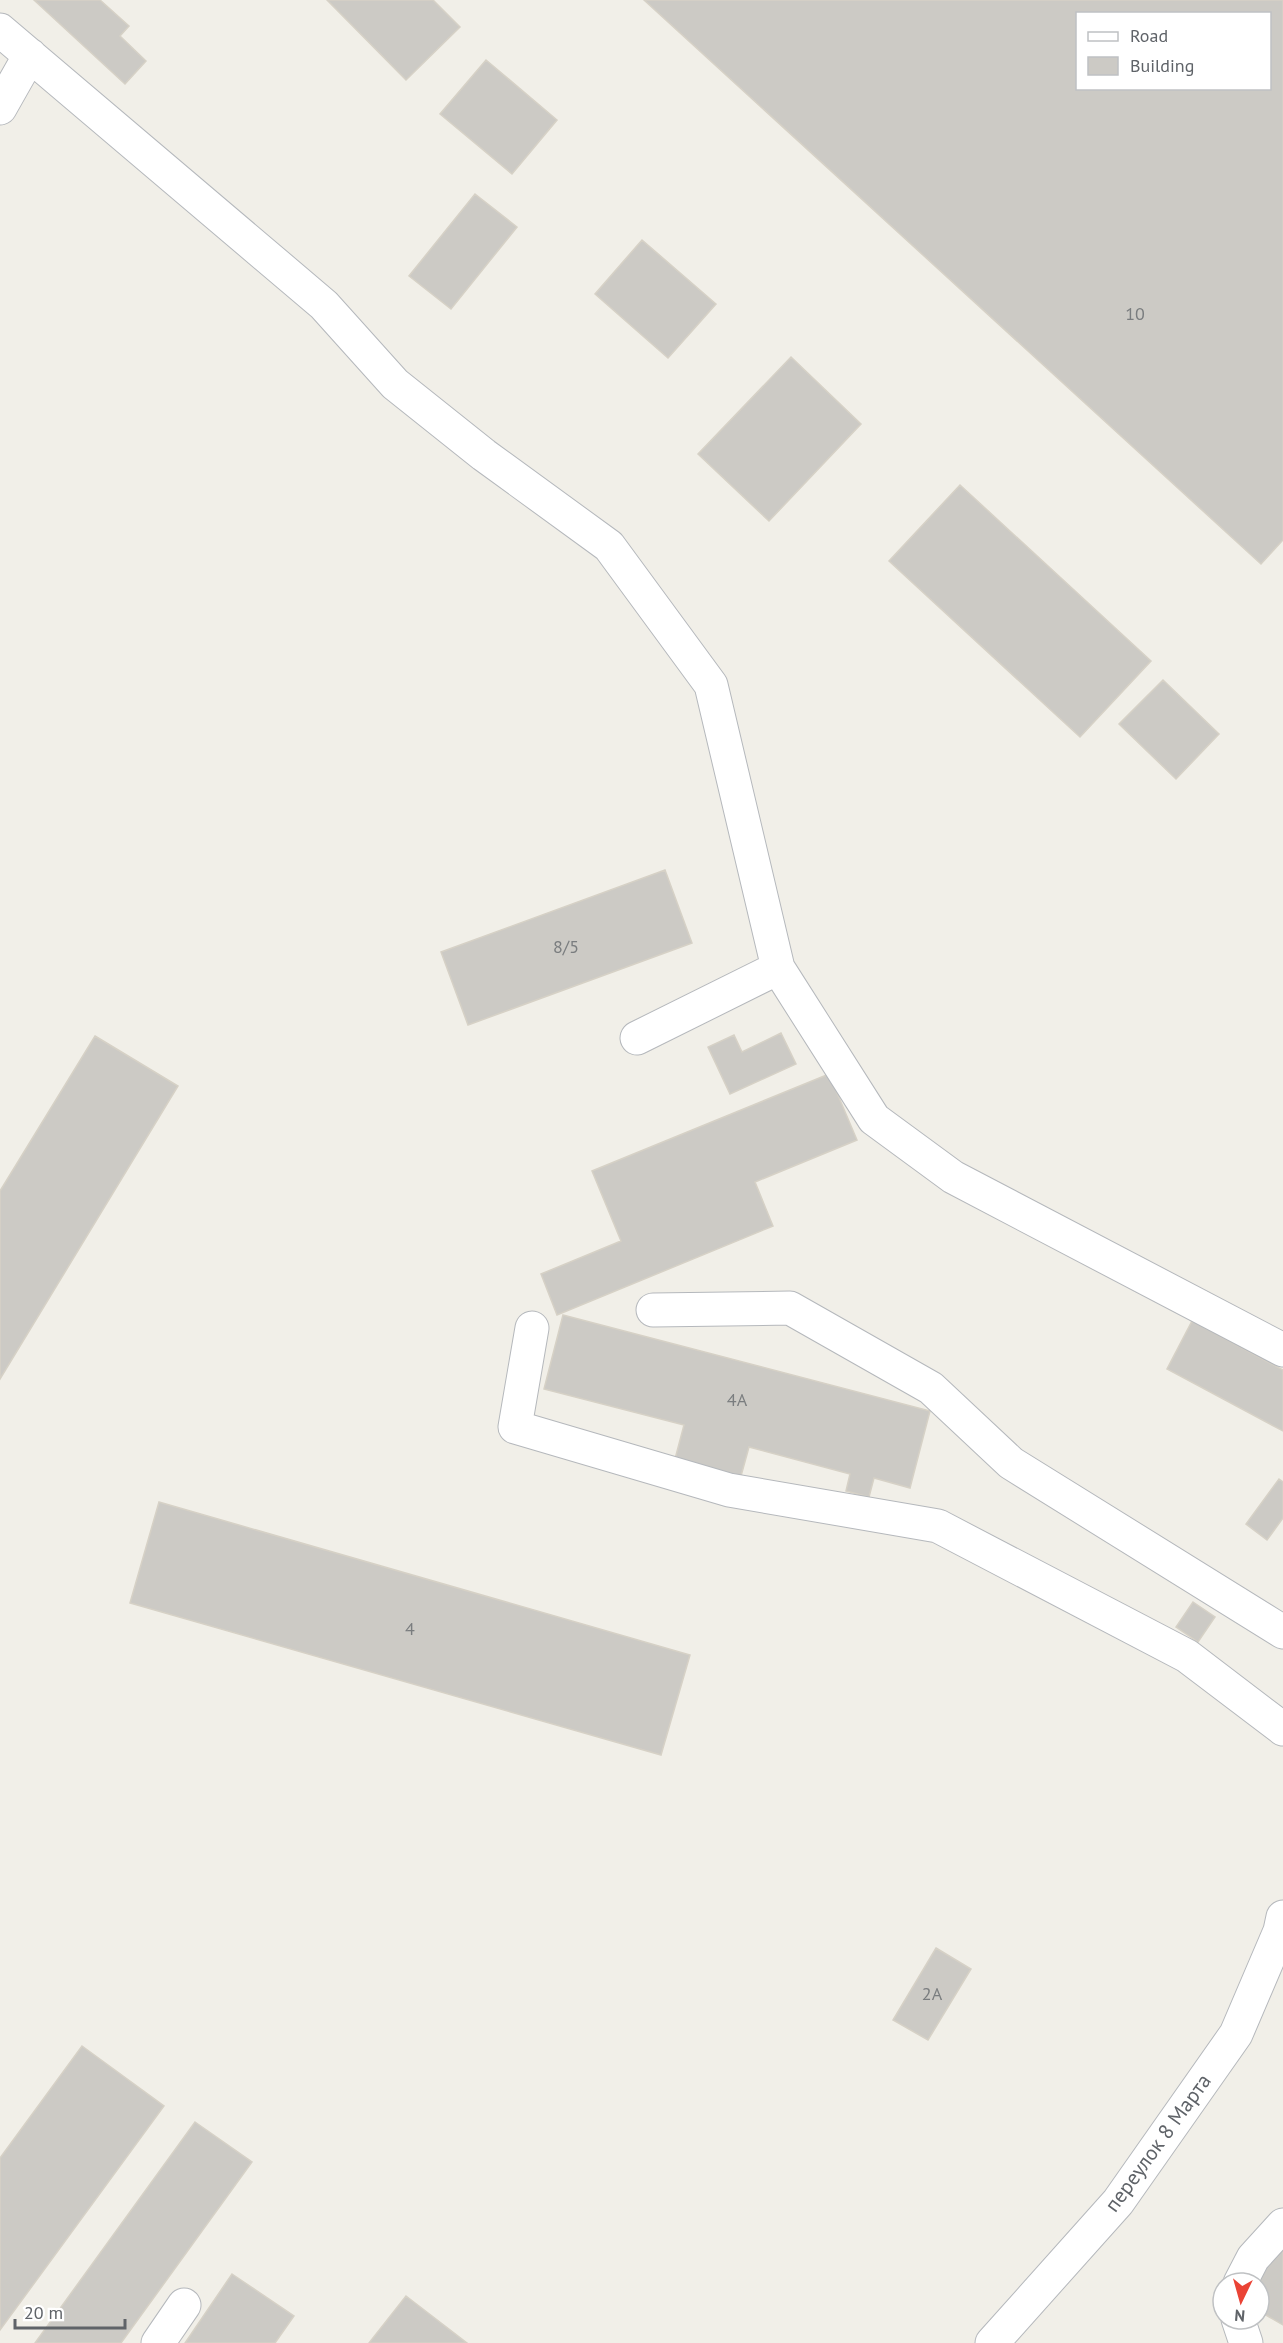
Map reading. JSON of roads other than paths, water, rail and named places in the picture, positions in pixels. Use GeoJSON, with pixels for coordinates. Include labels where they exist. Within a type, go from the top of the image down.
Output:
{"type":"FeatureCollection","features":[{"type":"Feature","properties":{"kind":"street"},"geometry":{"type":"LineString","coordinates":[[0,30],[324,305],[395,384],[484,455],[609,546],[711,685],[778,968],[874,1119],[953,1177],[1283,1350]]}},
{"type":"Feature","properties":{"kind":"street"},"geometry":{"type":"LineString","coordinates":[[0,108],[30,55]]}},
{"type":"Feature","properties":{"kind":"street"},"geometry":{"type":"LineString","coordinates":[[637,1038],[778,968]]}},
{"type":"Feature","properties":{"kind":"street"},"geometry":{"type":"LineString","coordinates":[[652,1310],[790,1308],[931,1388],[1011,1463],[1283,1632]]}},
{"type":"Feature","properties":{"kind":"street"},"geometry":{"type":"LineString","coordinates":[[532,1328],[515,1427],[729,1490],[938,1526],[1187,1656],[1283,1729]]}},
{"type":"Feature","properties":{"kind":"street","name":"переулок 8 Марта"},"geometry":{"type":"LineString","coordinates":[[992,2343],[1118,2202],[1236,2034],[1282,1927]]}},
{"type":"Feature","properties":{"kind":"street"},"geometry":{"type":"LineString","coordinates":[[1246,2271],[1253,2258],[1283,2225]]}},
{"type":"Feature","properties":{"kind":"street"},"geometry":{"type":"LineString","coordinates":[[158,2343],[184,2305]]}}]}
